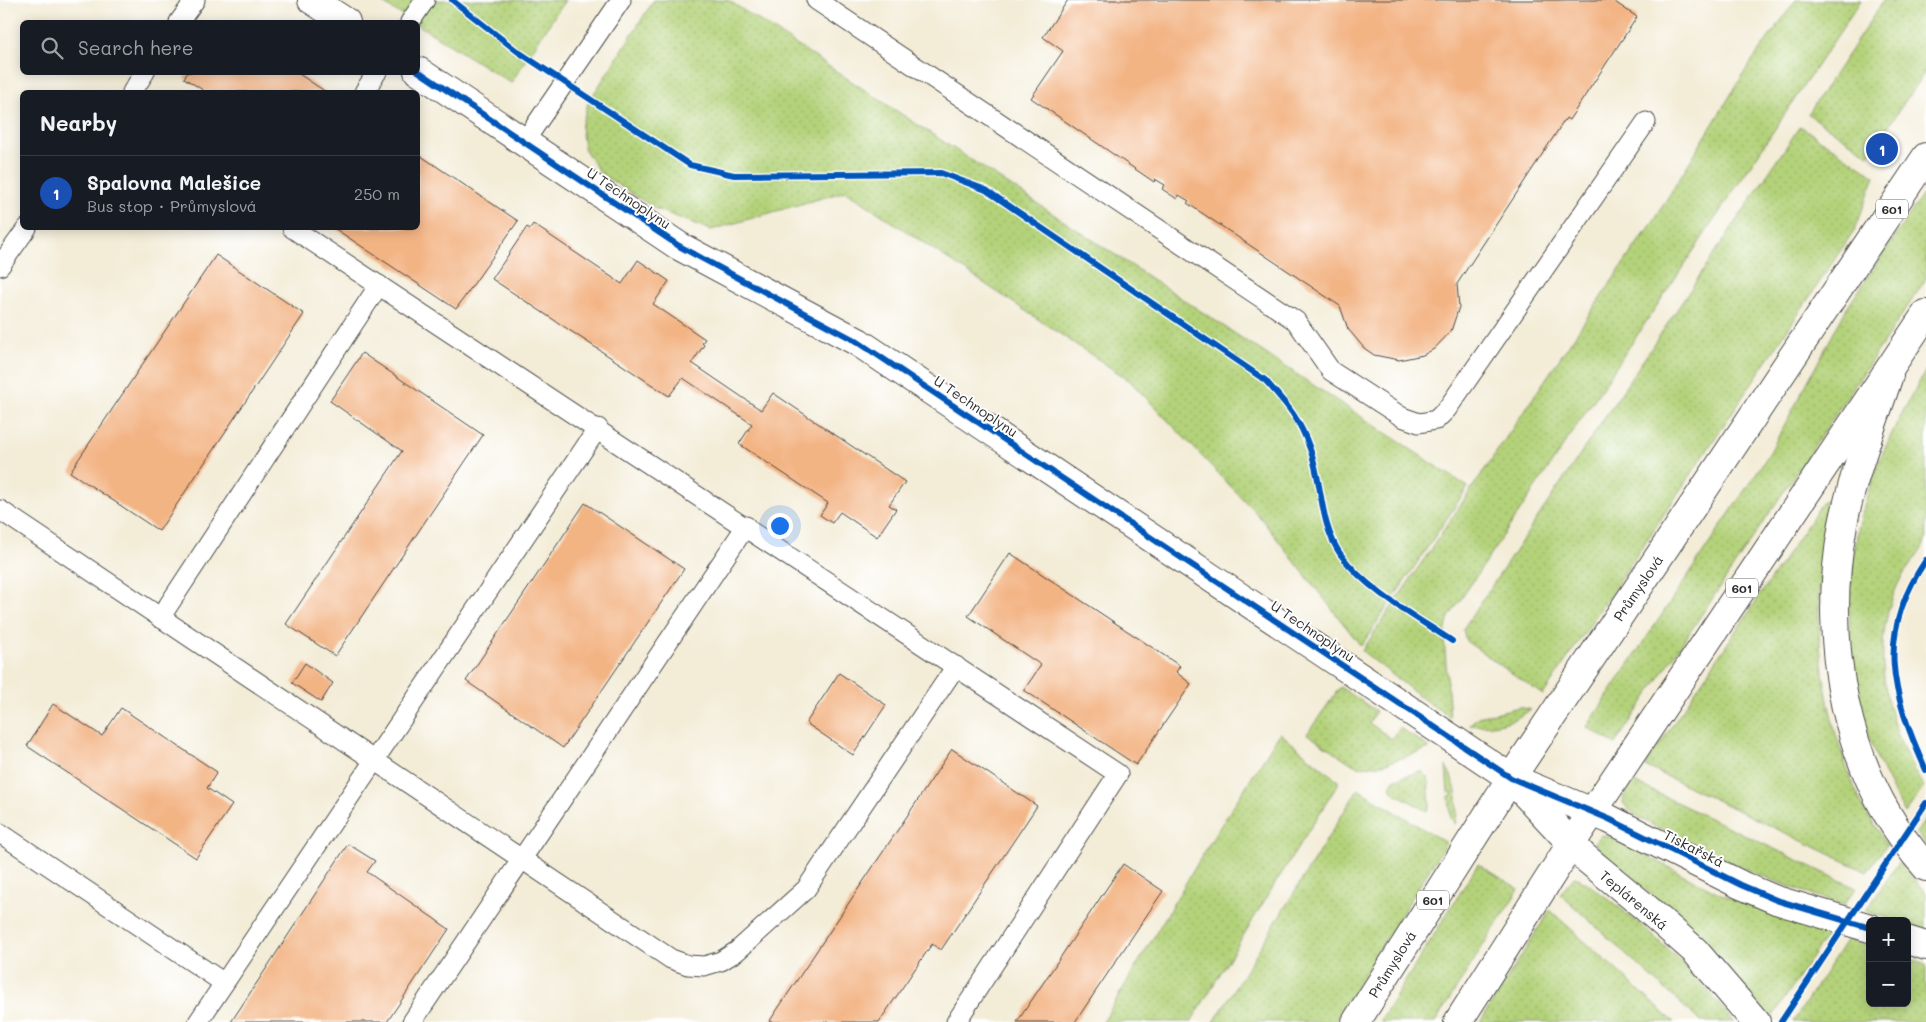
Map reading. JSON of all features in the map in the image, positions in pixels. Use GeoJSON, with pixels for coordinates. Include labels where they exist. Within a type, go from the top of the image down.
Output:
{"type":"FeatureCollection","features":[{"type":"Feature","properties":{"kind":"street"},"geometry":{"type":"LineString","coordinates":[[312,0],[343,20]]}},
{"type":"Feature","properties":{"kind":"street","name":"U Technoplynu"},"geometry":{"type":"LineString","coordinates":[[420,72],[679,246],[858,342],[1511,778]]}},
{"type":"Feature","properties":{"kind":"street","name":"Průmyslová"},"geometry":{"type":"LineString","coordinates":[[1356,1022],[1511,778],[1926,157]]}},
{"type":"Feature","properties":{"kind":"street","name":"601"},"geometry":{"type":"LineString","coordinates":[[1458,1022],[1592,812],[1926,314]]}},
{"type":"Feature","properties":{"kind":"street"},"geometry":{"type":"LineString","coordinates":[[1892,364],[1850,495],[1843,524],[1838,560],[1835,638],[1845,705],[1867,776],[1884,810],[1926,867]]}},
{"type":"Feature","properties":{"kind":"street","name":"Tiskařská"},"geometry":{"type":"LineString","coordinates":[[1511,778],[1609,819],[1741,885],[1776,900],[1866,927]]}},
{"type":"Feature","properties":{"kind":"street","name":"Teplárenská"},"geometry":{"type":"LineString","coordinates":[[1511,778],[1593,866],[1645,907],[1694,951],[1756,1022]]}},
{"type":"Feature","properties":{"kind":"street"},"geometry":{"type":"LineString","coordinates":[[1911,941],[1926,946]]}},
{"type":"Feature","properties":{"kind":"lane"},"geometry":{"type":"LineString","coordinates":[[180,20],[195,0]]}},
{"type":"Feature","properties":{"kind":"lane"},"geometry":{"type":"LineString","coordinates":[[411,20],[425,0]]}},
{"type":"Feature","properties":{"kind":"lane"},"geometry":{"type":"LineString","coordinates":[[524,142],[621,0]]}},
{"type":"Feature","properties":{"kind":"lane"},"geometry":{"type":"LineString","coordinates":[[816,0],[1296,321],[1331,371],[1402,417],[1418,423],[1436,420],[1448,409],[1646,122]]}},
{"type":"Feature","properties":{"kind":"lane"},"geometry":{"type":"LineString","coordinates":[[133,90],[143,75]]}},
{"type":"Feature","properties":{"kind":"lane"},"geometry":{"type":"LineString","coordinates":[[365,90],[375,75]]}},
{"type":"Feature","properties":{"kind":"lane"},"geometry":{"type":"LineString","coordinates":[[0,266],[26,230]]}},
{"type":"Feature","properties":{"kind":"lane"},"geometry":{"type":"LineString","coordinates":[[295,230],[598,428],[1118,774],[956,1022]]}},
{"type":"Feature","properties":{"kind":"lane"},"geometry":{"type":"LineString","coordinates":[[160,618],[379,285]]}},
{"type":"Feature","properties":{"kind":"lane"},"geometry":{"type":"LineString","coordinates":[[198,1022],[598,428]]}},
{"type":"Feature","properties":{"kind":"lane"},"geometry":{"type":"LineString","coordinates":[[0,510],[671,960],[688,966],[704,966],[721,961],[737,951],[806,889],[956,666]]}},
{"type":"Feature","properties":{"kind":"lane"},"geometry":{"type":"LineString","coordinates":[[412,1022],[746,526]]}},
{"type":"Feature","properties":{"kind":"lane"},"geometry":{"type":"LineString","coordinates":[[0,833],[224,983]]}},
{"type":"Feature","properties":{"kind":"green space"},"geometry":{"type":"Polygon","coordinates":[[[378,0],[565,0],[511,83],[420,26],[420,20],[410,20],[378,0]]]}},
{"type":"Feature","properties":{"kind":"green space"},"geometry":{"type":"Polygon","coordinates":[[[654,0],[728,0],[1468,487],[1361,646],[1259,516],[1129,380],[846,191],[711,230],[656,209],[600,173],[584,148],[581,127],[588,103],[654,0]]]}},
{"type":"Feature","properties":{"kind":"green space"},"geometry":{"type":"Polygon","coordinates":[[[1796,0],[1861,0],[1449,617],[1444,637],[1450,717],[1427,702],[1362,651],[1645,232],[1643,238],[1749,65],[1796,0]]]}},
{"type":"Feature","properties":{"kind":"green space"},"geometry":{"type":"Polygon","coordinates":[[[1884,0],[1926,0],[1926,70],[1869,155],[1808,114],[1884,0]]]}},
{"type":"Feature","properties":{"kind":"green space"},"geometry":{"type":"Polygon","coordinates":[[[1800,126],[1875,176],[1855,229],[1543,695],[1466,641],[1463,629],[1800,126]]]}},
{"type":"Feature","properties":{"kind":"green space"},"geometry":{"type":"Polygon","coordinates":[[[1926,190],[1926,279],[1615,744],[1587,727],[1769,454],[1847,308],[1926,190]]]}},
{"type":"Feature","properties":{"kind":"green space"},"geometry":{"type":"Polygon","coordinates":[[[1926,370],[1926,540],[1899,582],[1889,607],[1884,633],[1885,687],[1891,713],[1911,764],[1924,787],[1905,814],[1879,763],[1867,730],[1858,695],[1852,660],[1850,588],[1854,552],[1861,517],[1871,483],[1889,439],[1926,370]]]}},
{"type":"Feature","properties":{"kind":"green space"},"geometry":{"type":"Polygon","coordinates":[[[1830,502],[1831,506],[1821,577],[1819,625],[1820,649],[1827,698],[1839,745],[1856,791],[1866,812],[1887,844],[1867,872],[1645,766],[1822,503],[1830,502]]]}},
{"type":"Feature","properties":{"kind":"green space"},"geometry":{"type":"Polygon","coordinates":[[[1340,687],[1376,711],[1369,723],[1392,739],[1400,728],[1430,748],[1392,761],[1362,767],[1354,765],[1307,734],[1340,687]]]}},
{"type":"Feature","properties":{"kind":"green space"},"geometry":{"type":"Polygon","coordinates":[[[1520,707],[1530,710],[1515,719],[1501,724],[1469,725],[1478,717],[1520,707]]]}},
{"type":"Feature","properties":{"kind":"green space"},"geometry":{"type":"Polygon","coordinates":[[[1280,733],[1338,781],[1338,784],[1191,1022],[1103,1022],[1209,844],[1280,733]]]}},
{"type":"Feature","properties":{"kind":"green space"},"geometry":{"type":"Polygon","coordinates":[[[1446,766],[1453,780],[1456,794],[1455,824],[1451,818],[1449,796],[1452,795],[1452,792],[1448,792],[1446,766]]]}},
{"type":"Feature","properties":{"kind":"green space"},"geometry":{"type":"Polygon","coordinates":[[[1423,772],[1428,777],[1430,807],[1427,811],[1393,792],[1390,787],[1394,780],[1423,772]]]}},
{"type":"Feature","properties":{"kind":"green space"},"geometry":{"type":"Polygon","coordinates":[[[1634,782],[1856,888],[1844,905],[1780,883],[1698,848],[1648,823],[1634,814],[1623,803],[1624,796],[1634,782]]]}},
{"type":"Feature","properties":{"kind":"green space"},"geometry":{"type":"Polygon","coordinates":[[[1358,789],[1446,843],[1334,1022],[1214,1022],[1358,789]]]}},
{"type":"Feature","properties":{"kind":"green space"},"geometry":{"type":"Polygon","coordinates":[[[1926,819],[1926,845],[1916,833],[1926,819]]]}},
{"type":"Feature","properties":{"kind":"green space"},"geometry":{"type":"Polygon","coordinates":[[[1601,835],[1608,836],[1721,894],[1828,933],[1771,1019],[1711,948],[1599,849],[1595,843],[1601,835]]]}},
{"type":"Feature","properties":{"kind":"green space"},"geometry":{"type":"Polygon","coordinates":[[[1899,862],[1926,893],[1926,930],[1911,925],[1911,917],[1884,917],[1866,911],[1899,862]]]}},
{"type":"Feature","properties":{"kind":"green space"},"geometry":{"type":"Polygon","coordinates":[[[1478,864],[1519,889],[1435,1022],[1380,1022],[1478,864]]]}},
{"type":"Feature","properties":{"kind":"green space"},"geometry":{"type":"Polygon","coordinates":[[[1574,877],[1585,882],[1621,909],[1673,954],[1734,1022],[1701,1022],[1560,894],[1574,877]]]}},
{"type":"Feature","properties":{"kind":"green space"},"geometry":{"type":"Polygon","coordinates":[[[1550,910],[1674,1022],[1480,1022],[1550,910]]]}},
{"type":"Feature","properties":{"kind":"green space"},"geometry":{"type":"Polygon","coordinates":[[[1847,939],[1866,945],[1866,1007],[1911,1007],[1911,959],[1926,964],[1926,1022],[1793,1022],[1847,939]]]}},
{"type":"Feature","properties":{"kind":"building"},"geometry":{"type":"Polygon","coordinates":[[[1068,0],[1612,0],[1637,17],[1569,120],[1566,118],[1457,284],[1459,307],[1451,331],[1434,349],[1423,355],[1399,360],[1374,355],[1364,348],[1348,329],[1340,306],[1187,203],[1189,201],[1179,195],[1177,199],[1162,189],[1165,185],[1155,179],[1154,182],[1031,98],[1063,51],[1043,37],[1068,0]]]}},
{"type":"Feature","properties":{"kind":"building"},"geometry":{"type":"Polygon","coordinates":[[[186,75],[300,75],[323,90],[203,90],[184,78],[186,75]]]}},
{"type":"Feature","properties":{"kind":"building"},"geometry":{"type":"Polygon","coordinates":[[[420,155],[518,221],[456,309],[337,230],[420,230],[420,155]]]}},
{"type":"Feature","properties":{"kind":"building"},"geometry":{"type":"Polygon","coordinates":[[[533,224],[622,284],[638,260],[669,281],[653,304],[705,339],[702,343],[704,345],[692,363],[761,410],[773,393],[905,482],[889,505],[896,509],[877,537],[840,512],[832,523],[820,515],[828,503],[739,444],[752,424],[683,378],[669,396],[492,279],[527,227],[530,229],[533,224]]]}},
{"type":"Feature","properties":{"kind":"building"},"geometry":{"type":"Polygon","coordinates":[[[216,255],[304,314],[159,531],[70,472],[216,255]]]}},
{"type":"Feature","properties":{"kind":"building"},"geometry":{"type":"Polygon","coordinates":[[[362,353],[483,435],[335,656],[286,624],[402,451],[330,401],[362,353]]]}},
{"type":"Feature","properties":{"kind":"building"},"geometry":{"type":"Polygon","coordinates":[[[585,503],[684,569],[563,748],[466,681],[585,503]]]}},
{"type":"Feature","properties":{"kind":"building"},"geometry":{"type":"Polygon","coordinates":[[[1010,553],[1180,666],[1176,672],[1191,684],[1136,765],[1024,690],[1041,665],[968,616],[1010,553]]]}},
{"type":"Feature","properties":{"kind":"building"},"geometry":{"type":"Polygon","coordinates":[[[305,663],[333,683],[321,702],[292,683],[305,663]]]}},
{"type":"Feature","properties":{"kind":"building"},"geometry":{"type":"Polygon","coordinates":[[[839,673],[886,705],[853,755],[806,723],[839,673]]]}},
{"type":"Feature","properties":{"kind":"building"},"geometry":{"type":"Polygon","coordinates":[[[53,704],[102,736],[121,708],[217,772],[207,788],[232,805],[196,858],[27,746],[53,704]]]}},
{"type":"Feature","properties":{"kind":"building"},"geometry":{"type":"Polygon","coordinates":[[[952,749],[1037,806],[941,950],[932,944],[879,1022],[769,1022],[952,749]]]}},
{"type":"Feature","properties":{"kind":"building"},"geometry":{"type":"Polygon","coordinates":[[[348,844],[375,861],[367,872],[449,929],[387,1022],[231,1022],[348,844]]]}},
{"type":"Feature","properties":{"kind":"building"},"geometry":{"type":"Polygon","coordinates":[[[1123,864],[1163,891],[1075,1022],[1017,1022],[1123,864]]]}},
{"type":"Feature","properties":{"kind":"cycle path"},"geometry":{"type":"LineString","coordinates":[[452,0],[517,51],[690,165],[734,175],[941,173],[986,190],[1265,380],[1292,412],[1306,438],[1314,462],[1325,517],[1334,543],[1341,555],[1351,568],[1378,591],[1452,641]]}},
{"type":"Feature","properties":{"kind":"cycle path"},"geometry":{"type":"LineString","coordinates":[[420,72],[679,246],[858,342],[1511,778],[1609,819],[1741,885],[1776,900],[1866,927]]}},
{"type":"Feature","properties":{"kind":"cycle path"},"geometry":{"type":"LineString","coordinates":[[1926,560],[1910,587],[1900,613],[1894,639],[1897,689],[1904,715],[1926,770]]}},
{"type":"Feature","properties":{"kind":"cycle path"},"geometry":{"type":"LineString","coordinates":[[1781,1022],[1926,803]]}},
{"type":"Feature","properties":{"kind":"place","name":"Spalovna Malešice"},"geometry":{"type":"Point","coordinates":[1882,149]}}]}
